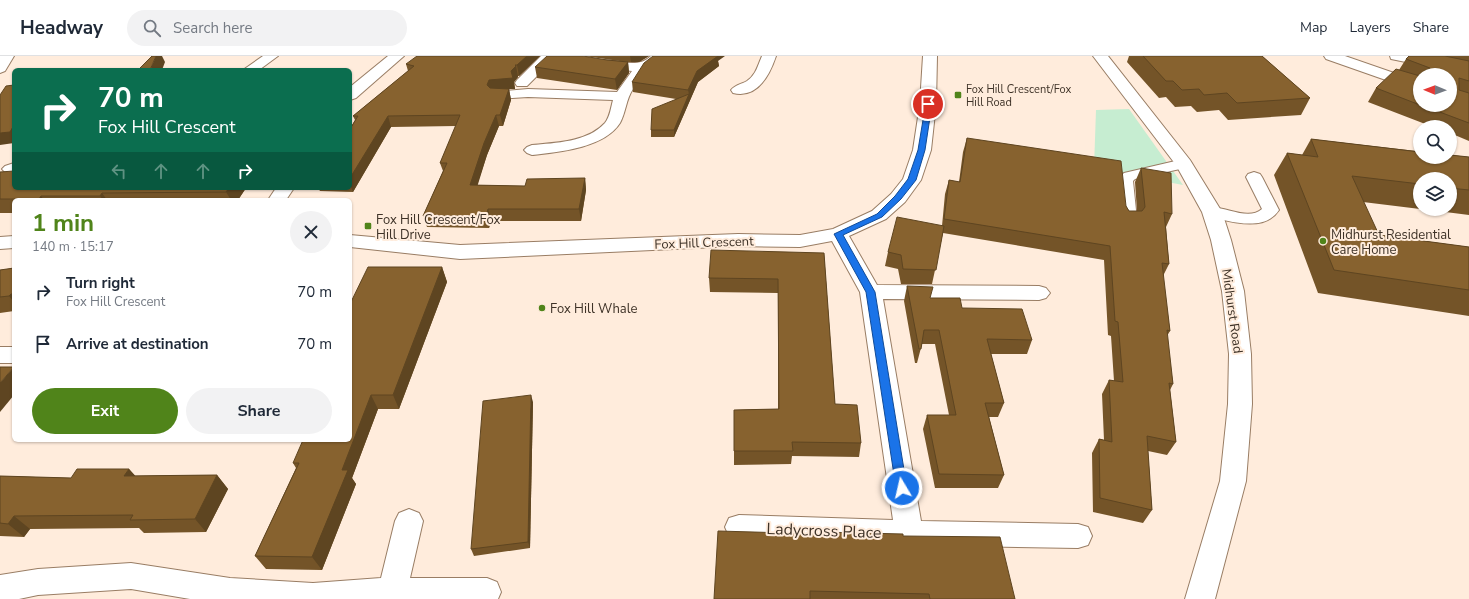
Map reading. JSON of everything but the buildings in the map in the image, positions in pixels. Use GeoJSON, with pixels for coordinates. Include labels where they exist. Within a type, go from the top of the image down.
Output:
{"type":"FeatureCollection","features":[{"type":"Feature","properties":{"kind":"street"},"geometry":{"type":"LineString","coordinates":[[0,68],[7,56]]}},
{"type":"Feature","properties":{"kind":"street"},"geometry":{"type":"LineString","coordinates":[[352,93],[397,56]]}},
{"type":"Feature","properties":{"kind":"street"},"geometry":{"type":"LineString","coordinates":[[739,90],[750,87],[759,80],[769,56]]}},
{"type":"Feature","properties":{"kind":"street","name":"Fox Hill Crescent"},"geometry":{"type":"LineString","coordinates":[[352,241],[460,252],[738,240],[800,241],[838,234],[880,215],[898,198],[912,180],[922,150],[928,104],[930,56]]}},
{"type":"Feature","properties":{"kind":"street","name":"Midhurst Road"},"geometry":{"type":"LineString","coordinates":[[1100,56],[1184,164],[1212,212],[1221,240],[1233,291],[1240,354],[1240,404],[1233,481],[1200,599]]}},
{"type":"Feature","properties":{"kind":"street"},"geometry":{"type":"LineString","coordinates":[[1331,56],[1413,85]]}},
{"type":"Feature","properties":{"kind":"street"},"geometry":{"type":"LineString","coordinates":[[838,234],[871,292],[909,533]]}},
{"type":"Feature","properties":{"kind":"street"},"geometry":{"type":"LineString","coordinates":[[0,243],[12,242]]}},
{"type":"Feature","properties":{"kind":"street"},"geometry":{"type":"LineString","coordinates":[[871,292],[1039,293]]}},
{"type":"Feature","properties":{"kind":"street"},"geometry":{"type":"LineString","coordinates":[[0,355],[12,355]]}},
{"type":"Feature","properties":{"kind":"street"},"geometry":{"type":"LineString","coordinates":[[392,591],[409,521]]}},
{"type":"Feature","properties":{"kind":"street","name":"Ladycross Place"},"geometry":{"type":"LineString","coordinates":[[739,526],[909,533],[1078,536]]}},
{"type":"Feature","properties":{"kind":"street"},"geometry":{"type":"LineString","coordinates":[[0,589],[38,582],[130,576],[230,592],[306,597],[392,591],[487,592]]}},
{"type":"Feature","properties":{"kind":"lane"},"geometry":{"type":"LineString","coordinates":[[253,68],[272,56]]}},
{"type":"Feature","properties":{"kind":"lane"},"geometry":{"type":"LineString","coordinates":[[522,83],[546,59],[553,56],[568,58]]}},
{"type":"Feature","properties":{"kind":"lane"},"geometry":{"type":"LineString","coordinates":[[590,62],[626,68],[642,67],[653,62],[658,56]]}},
{"type":"Feature","properties":{"kind":"lane"},"geometry":{"type":"LineString","coordinates":[[1396,56],[1469,70]]}},
{"type":"Feature","properties":{"kind":"lane"},"geometry":{"type":"LineString","coordinates":[[532,150],[562,147],[594,136],[610,126],[617,114],[622,96],[642,67]]}},
{"type":"Feature","properties":{"kind":"lane"},"geometry":{"type":"LineString","coordinates":[[498,95],[528,93],[622,96]]}},
{"type":"Feature","properties":{"kind":"lane"},"geometry":{"type":"LineString","coordinates":[[1129,220],[1125,180],[1130,176],[1184,164]]}},
{"type":"Feature","properties":{"kind":"lane"},"geometry":{"type":"LineString","coordinates":[[1212,212],[1247,219],[1263,217],[1271,210],[1254,177]]}},
{"type":"Feature","properties":{"kind":"green space"},"geometry":{"type":"Polygon","coordinates":[[[1129,109],[1183,185],[1094,168],[1096,110],[1129,109]]]}},
{"type":"Feature","properties":{"kind":"place","name":"Fox Hill Crescent/Fox Hill Road"},"geometry":{"type":"Point","coordinates":[958,95]}},
{"type":"Feature","properties":{"kind":"place","name":"Fox Hill Crescent/Fox Hill Drive"},"geometry":{"type":"Point","coordinates":[368,226]}},
{"type":"Feature","properties":{"kind":"place","name":"Midhurst Residential Care Home"},"geometry":{"type":"Point","coordinates":[1323,241]}},
{"type":"Feature","properties":{"kind":"place","name":"Fox Hill Whale"},"geometry":{"type":"Point","coordinates":[542,308]}},
{"type":"Feature","properties":{"kind":"route"},"geometry":{"type":"LineString","coordinates":[[902,488],[871,292],[838,234],[880,215],[898,198],[912,180],[922,150],[928,104]]}}]}
